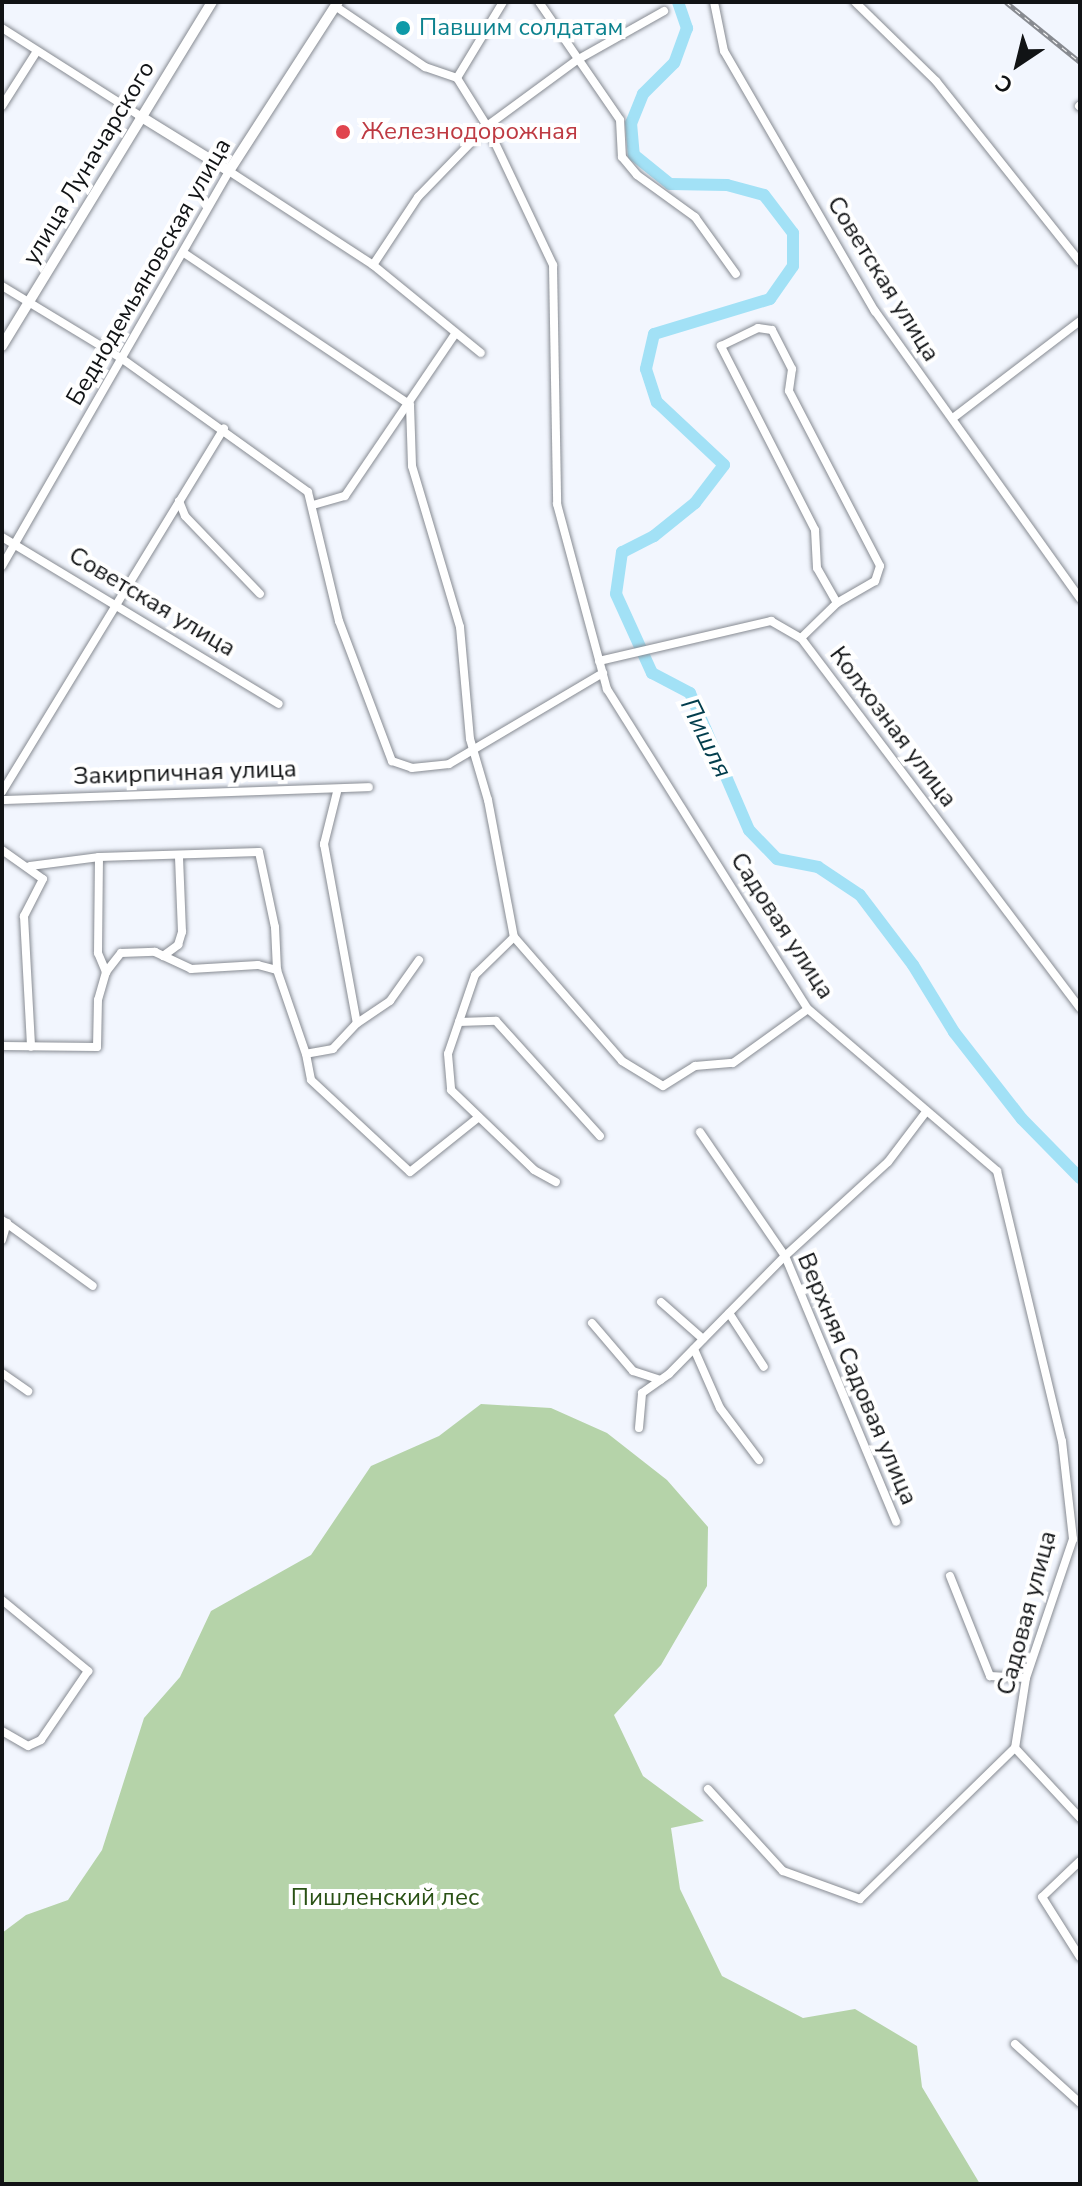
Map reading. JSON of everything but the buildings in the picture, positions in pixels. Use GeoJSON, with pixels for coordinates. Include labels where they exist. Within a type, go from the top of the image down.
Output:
{"type":"FeatureCollection","features":[{"type":"Feature","properties":{"kind":"main road","name":"улица Луначарского"},"geometry":{"type":"LineString","coordinates":[[2,346],[212,2]]}},
{"type":"Feature","properties":{"kind":"main road","name":"Беднодемьяновская улица"},"geometry":{"type":"LineString","coordinates":[[229,171],[337,4]]}},
{"type":"Feature","properties":{"kind":"main road"},"geometry":{"type":"LineString","coordinates":[[140,116],[229,171]]}},
{"type":"Feature","properties":{"kind":"street"},"geometry":{"type":"LineString","coordinates":[[337,4],[425,67],[457,78],[503,2]]}},
{"type":"Feature","properties":{"kind":"street"},"geometry":{"type":"LineString","coordinates":[[539,2],[620,120],[622,157],[637,175],[695,217],[736,274]]}},
{"type":"Feature","properties":{"kind":"street","name":"Советская улица"},"geometry":{"type":"LineString","coordinates":[[714,2],[724,51],[875,311],[1080,598]]}},
{"type":"Feature","properties":{"kind":"street"},"geometry":{"type":"LineString","coordinates":[[855,2],[936,81],[1080,262]]}},
{"type":"Feature","properties":{"kind":"street"},"geometry":{"type":"LineString","coordinates":[[373,265],[418,197],[487,126],[577,60],[664,11]]}},
{"type":"Feature","properties":{"kind":"street"},"geometry":{"type":"LineString","coordinates":[[2,28],[140,116]]}},
{"type":"Feature","properties":{"kind":"street"},"geometry":{"type":"LineString","coordinates":[[2,106],[37,51]]}},
{"type":"Feature","properties":{"kind":"street","name":"Садовая улица"},"geometry":{"type":"LineString","coordinates":[[457,78],[487,126],[553,265],[557,504],[607,689],[808,1009],[925,1113],[997,1171],[1062,1441],[1073,1539],[1026,1678],[1015,1748]]}},
{"type":"Feature","properties":{"kind":"street"},"geometry":{"type":"LineString","coordinates":[[229,171],[373,265],[481,353]]}},
{"type":"Feature","properties":{"kind":"street","name":"Беднодемьяновская улица"},"geometry":{"type":"LineString","coordinates":[[2,566],[229,171]]}},
{"type":"Feature","properties":{"kind":"street"},"geometry":{"type":"LineString","coordinates":[[184,253],[407,403]]}},
{"type":"Feature","properties":{"kind":"street"},"geometry":{"type":"LineString","coordinates":[[2,286],[121,358],[308,492],[339,621],[384,752],[392,761],[412,768],[449,764],[603,673]]}},
{"type":"Feature","properties":{"kind":"street"},"geometry":{"type":"LineString","coordinates":[[953,418],[1080,321]]}},
{"type":"Feature","properties":{"kind":"street"},"geometry":{"type":"LineString","coordinates":[[801,638],[837,603],[875,581],[880,566],[789,391],[792,369],[772,330],[758,328],[721,346],[815,530],[817,568],[837,603]]}},
{"type":"Feature","properties":{"kind":"street"},"geometry":{"type":"LineString","coordinates":[[313,505],[345,496],[455,334]]}},
{"type":"Feature","properties":{"kind":"street"},"geometry":{"type":"LineString","coordinates":[[407,403],[412,466],[460,627],[472,750],[488,800],[514,937],[622,1061],[663,1086],[695,1066],[733,1063],[808,1009]]}},
{"type":"Feature","properties":{"kind":"street"},"geometry":{"type":"LineString","coordinates":[[2,792],[224,429]]}},
{"type":"Feature","properties":{"kind":"street"},"geometry":{"type":"LineString","coordinates":[[179,501],[185,516],[260,594]]}},
{"type":"Feature","properties":{"kind":"street","name":"Советская улица"},"geometry":{"type":"LineString","coordinates":[[2,537],[279,704]]}},
{"type":"Feature","properties":{"kind":"street","name":"Колхозная улица"},"geometry":{"type":"LineString","coordinates":[[599,661],[771,621],[801,638],[1080,1008]]}},
{"type":"Feature","properties":{"kind":"street","name":"Закирпичная улица"},"geometry":{"type":"LineString","coordinates":[[2,800],[269,787],[337,792],[369,787]]}},
{"type":"Feature","properties":{"kind":"street"},"geometry":{"type":"LineString","coordinates":[[337,792],[324,844],[357,1023]]}},
{"type":"Feature","properties":{"kind":"street"},"geometry":{"type":"LineString","coordinates":[[2,850],[30,866],[44,884],[24,916],[31,1047]]}},
{"type":"Feature","properties":{"kind":"street"},"geometry":{"type":"LineString","coordinates":[[30,866],[99,857],[259,852],[275,927],[277,970],[306,1054],[311,1080],[410,1172],[479,1117]]}},
{"type":"Feature","properties":{"kind":"street"},"geometry":{"type":"LineString","coordinates":[[163,956],[178,945],[182,932],[179,856]]}},
{"type":"Feature","properties":{"kind":"street"},"geometry":{"type":"LineString","coordinates":[[2,1046],[97,1047],[106,972],[98,953],[99,857]]}},
{"type":"Feature","properties":{"kind":"street"},"geometry":{"type":"LineString","coordinates":[[514,937],[475,975],[448,1054],[451,1090],[534,1170],[556,1182]]}},
{"type":"Feature","properties":{"kind":"street"},"geometry":{"type":"LineString","coordinates":[[106,972],[121,953],[163,956],[191,969],[258,965],[277,970]]}},
{"type":"Feature","properties":{"kind":"street"},"geometry":{"type":"LineString","coordinates":[[306,1054],[333,1049],[357,1023],[390,1001],[419,960]]}},
{"type":"Feature","properties":{"kind":"street"},"geometry":{"type":"LineString","coordinates":[[459,1022],[496,1021],[600,1136]]}},
{"type":"Feature","properties":{"kind":"street"},"geometry":{"type":"LineString","coordinates":[[639,1428],[642,1393],[661,1380],[785,1256],[888,1162],[925,1113]]}},
{"type":"Feature","properties":{"kind":"street","name":"Верхняя Садовая улица"},"geometry":{"type":"LineString","coordinates":[[700,1132],[785,1256],[896,1522]]}},
{"type":"Feature","properties":{"kind":"street"},"geometry":{"type":"LineString","coordinates":[[2,1240],[4,1222],[93,1286]]}},
{"type":"Feature","properties":{"kind":"street"},"geometry":{"type":"LineString","coordinates":[[661,1302],[703,1339]]}},
{"type":"Feature","properties":{"kind":"street"},"geometry":{"type":"LineString","coordinates":[[729,1313],[764,1367]]}},
{"type":"Feature","properties":{"kind":"street"},"geometry":{"type":"LineString","coordinates":[[592,1323],[633,1371],[661,1380]]}},
{"type":"Feature","properties":{"kind":"street"},"geometry":{"type":"LineString","coordinates":[[694,1349],[720,1408],[759,1460]]}},
{"type":"Feature","properties":{"kind":"street"},"geometry":{"type":"LineString","coordinates":[[2,1373],[28,1391]]}},
{"type":"Feature","properties":{"kind":"street"},"geometry":{"type":"LineString","coordinates":[[950,1576],[990,1676],[1026,1678]]}},
{"type":"Feature","properties":{"kind":"street"},"geometry":{"type":"LineString","coordinates":[[2,1600],[88,1671],[41,1740],[28,1746],[2,1731]]}},
{"type":"Feature","properties":{"kind":"street"},"geometry":{"type":"LineString","coordinates":[[708,1789],[783,1871],[860,1899],[1015,1748],[1080,1818]]}},
{"type":"Feature","properties":{"kind":"street"},"geometry":{"type":"LineString","coordinates":[[1080,1861],[1042,1897],[1080,1957]]}},
{"type":"Feature","properties":{"kind":"street"},"geometry":{"type":"LineString","coordinates":[[1015,2044],[1080,2103]]}},
{"type":"Feature","properties":{"kind":"green space","name":"Пишленский лес"},"geometry":{"type":"Polygon","coordinates":[[[481,1404],[551,1408],[607,1433],[667,1480],[708,1527],[707,1586],[661,1665],[614,1715],[643,1776],[704,1821],[671,1828],[680,1889],[722,1976],[803,2018],[855,2009],[917,2046],[922,2087],[980,2184],[2,2184],[2,1933],[26,1915],[68,1900],[102,1850],[144,1718],[180,1677],[211,1611],[311,1555],[371,1466],[439,1436],[481,1404]]]}},
{"type":"Feature","properties":{"kind":"waterway","name":"Пишля"},"geometry":{"type":"LineString","coordinates":[[678,2],[687,28],[674,63],[643,94],[631,123],[634,155],[670,184],[727,185],[764,195],[793,233],[793,266],[770,299],[654,334],[646,369],[657,402],[724,465],[695,503],[654,536],[622,552],[616,594],[652,673],[690,693],[749,830],[777,859],[818,867],[860,895],[913,965],[954,1032],[1022,1119],[1080,1178]]}},
{"type":"Feature","properties":{"kind":"railway"},"geometry":{"type":"LineString","coordinates":[[1006,2],[1080,62]]}},
{"type":"Feature","properties":{"kind":"place","name":"Павшим солдатам"},"geometry":{"type":"Point","coordinates":[403,28]}},
{"type":"Feature","properties":{"kind":"place","name":"Железнодорожная"},"geometry":{"type":"Point","coordinates":[343,132]}}]}
